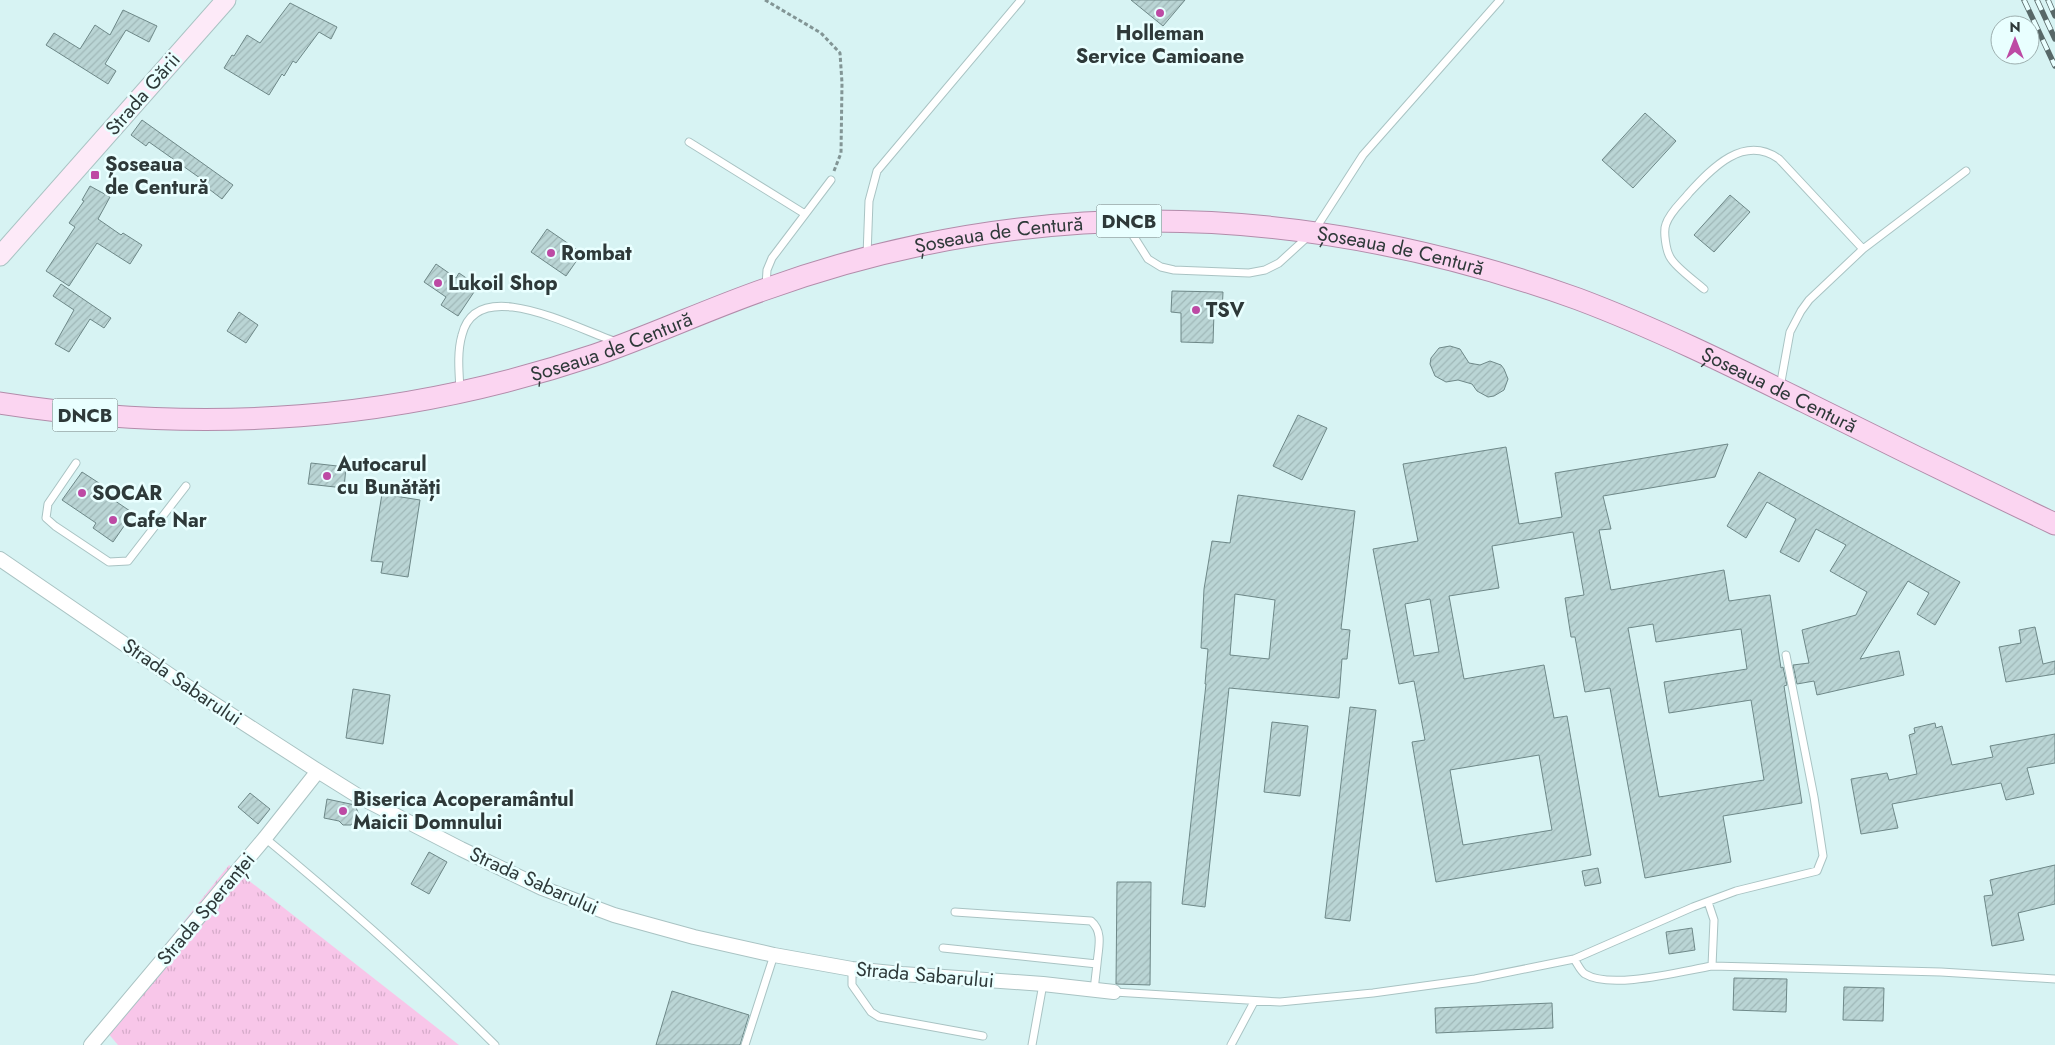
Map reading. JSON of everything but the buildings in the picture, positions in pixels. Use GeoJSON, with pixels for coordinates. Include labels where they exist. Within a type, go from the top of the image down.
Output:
{"type":"FeatureCollection","features":[{"type":"Feature","properties":{"kind":"main road","name":"Șoseaua de Centură"},"geometry":{"type":"LineString","coordinates":[[0,402],[90,415],[208,421],[279,418],[382,407],[460,392],[548,370],[624,344],[766,289],[867,258],[921,245],[982,234],[1061,224],[1124,221],[1246,224],[1314,231],[1416,250],[1527,282],[1580,300],[1656,331],[1779,389],[2055,524]]}},
{"type":"Feature","properties":{"kind":"street","name":"Strada Gării"},"geometry":{"type":"LineString","coordinates":[[0,256],[226,0]]}},
{"type":"Feature","properties":{"kind":"street","name":"Strada Sabarului"},"geometry":{"type":"LineString","coordinates":[[0,559],[174,678],[318,771],[376,805],[542,888],[614,915],[694,937],[774,955],[852,969],[1043,984],[1114,992]]}},
{"type":"Feature","properties":{"kind":"street","name":"Strada Speranței"},"geometry":{"type":"LineString","coordinates":[[91,1045],[265,838],[318,771]]}},
{"type":"Feature","properties":{"kind":"lane"},"geometry":{"type":"LineString","coordinates":[[867,258],[869,201],[877,171],[1021,0]]}},
{"type":"Feature","properties":{"kind":"lane"},"geometry":{"type":"LineString","coordinates":[[1124,221],[1148,259],[1161,267],[1174,270],[1249,273],[1265,270],[1279,263],[1314,231],[1363,156],[1500,0]]}},
{"type":"Feature","properties":{"kind":"lane"},"geometry":{"type":"LineString","coordinates":[[689,142],[804,214]]}},
{"type":"Feature","properties":{"kind":"lane"},"geometry":{"type":"LineString","coordinates":[[1704,288],[1671,259],[1667,248],[1665,226],[1671,213],[1710,170],[1732,156],[1750,151],[1768,151],[1789,168],[1863,249]]}},
{"type":"Feature","properties":{"kind":"lane"},"geometry":{"type":"LineString","coordinates":[[1779,389],[1790,332],[1801,311],[1823,284],[1863,249],[1966,171]]}},
{"type":"Feature","properties":{"kind":"lane"},"geometry":{"type":"LineString","coordinates":[[766,289],[767,270],[772,258],[831,180]]}},
{"type":"Feature","properties":{"kind":"lane"},"geometry":{"type":"LineString","coordinates":[[460,392],[462,335],[468,320],[478,311],[490,306],[510,306],[542,313],[624,344]]}},
{"type":"Feature","properties":{"kind":"lane"},"geometry":{"type":"LineString","coordinates":[[76,463],[48,504],[46,518],[109,562],[128,561],[186,486]]}},
{"type":"Feature","properties":{"kind":"lane"},"geometry":{"type":"LineString","coordinates":[[1114,992],[1254,1002],[1280,1002],[1373,993],[1475,979],[1574,959],[1736,891],[1817,871],[1823,856],[1814,797],[1786,655]]}},
{"type":"Feature","properties":{"kind":"lane"},"geometry":{"type":"LineString","coordinates":[[265,838],[340,900],[430,980],[496,1045]]}},
{"type":"Feature","properties":{"kind":"lane"},"geometry":{"type":"LineString","coordinates":[[1708,902],[1714,920],[1712,966]]}},
{"type":"Feature","properties":{"kind":"lane"},"geometry":{"type":"LineString","coordinates":[[955,912],[1091,921],[1097,926],[1100,933],[1094,990]]}},
{"type":"Feature","properties":{"kind":"lane"},"geometry":{"type":"LineString","coordinates":[[943,948],[1097,964]]}},
{"type":"Feature","properties":{"kind":"lane"},"geometry":{"type":"LineString","coordinates":[[745,1045],[774,955]]}},
{"type":"Feature","properties":{"kind":"lane"},"geometry":{"type":"LineString","coordinates":[[1574,959],[1585,974],[1609,981],[1651,977],[1712,966],[1941,972],[2055,979]]}},
{"type":"Feature","properties":{"kind":"lane"},"geometry":{"type":"LineString","coordinates":[[852,969],[852,985],[871,1012],[879,1017],[983,1036]]}},
{"type":"Feature","properties":{"kind":"lane"},"geometry":{"type":"LineString","coordinates":[[1032,1045],[1043,984]]}},
{"type":"Feature","properties":{"kind":"lane"},"geometry":{"type":"LineString","coordinates":[[1230,1045],[1254,1002]]}},
{"type":"Feature","properties":{"kind":"path"},"geometry":{"type":"LineString","coordinates":[[765,0],[821,33],[840,53],[842,83],[841,153],[831,180]]}},
{"type":"Feature","properties":{"kind":"green space"},"geometry":{"type":"Polygon","coordinates":[[[229,865],[459,1045],[118,1045],[101,1025],[229,865]]]}},
{"type":"Feature","properties":{"kind":"railway"},"geometry":{"type":"LineString","coordinates":[[2024,0],[2055,66]]}},
{"type":"Feature","properties":{"kind":"railway"},"geometry":{"type":"LineString","coordinates":[[2037,0],[2055,39]]}},
{"type":"Feature","properties":{"kind":"railway"},"geometry":{"type":"LineString","coordinates":[[2048,0],[2055,16]]}},
{"type":"Feature","properties":{"kind":"place","name":"Holleman Service Camioane"},"geometry":{"type":"Point","coordinates":[1160,13]}},
{"type":"Feature","properties":{"kind":"place","name":"Șoseaua de Centură"},"geometry":{"type":"Point","coordinates":[95,175]}},
{"type":"Feature","properties":{"kind":"place","name":"Rombat"},"geometry":{"type":"Point","coordinates":[551,253]}},
{"type":"Feature","properties":{"kind":"place","name":"Lukoil Shop"},"geometry":{"type":"Point","coordinates":[438,283]}},
{"type":"Feature","properties":{"kind":"place","name":"TSV"},"geometry":{"type":"Point","coordinates":[1196,310]}},
{"type":"Feature","properties":{"kind":"place","name":"Autocarul cu Bunătăți"},"geometry":{"type":"Point","coordinates":[327,476]}},
{"type":"Feature","properties":{"kind":"place","name":"SOCAR"},"geometry":{"type":"Point","coordinates":[82,493]}},
{"type":"Feature","properties":{"kind":"place","name":"Cafe Nar"},"geometry":{"type":"Point","coordinates":[113,520]}},
{"type":"Feature","properties":{"kind":"place","name":"Biserica Acoperamântul Maicii Domnului"},"geometry":{"type":"Point","coordinates":[343,811]}}]}
